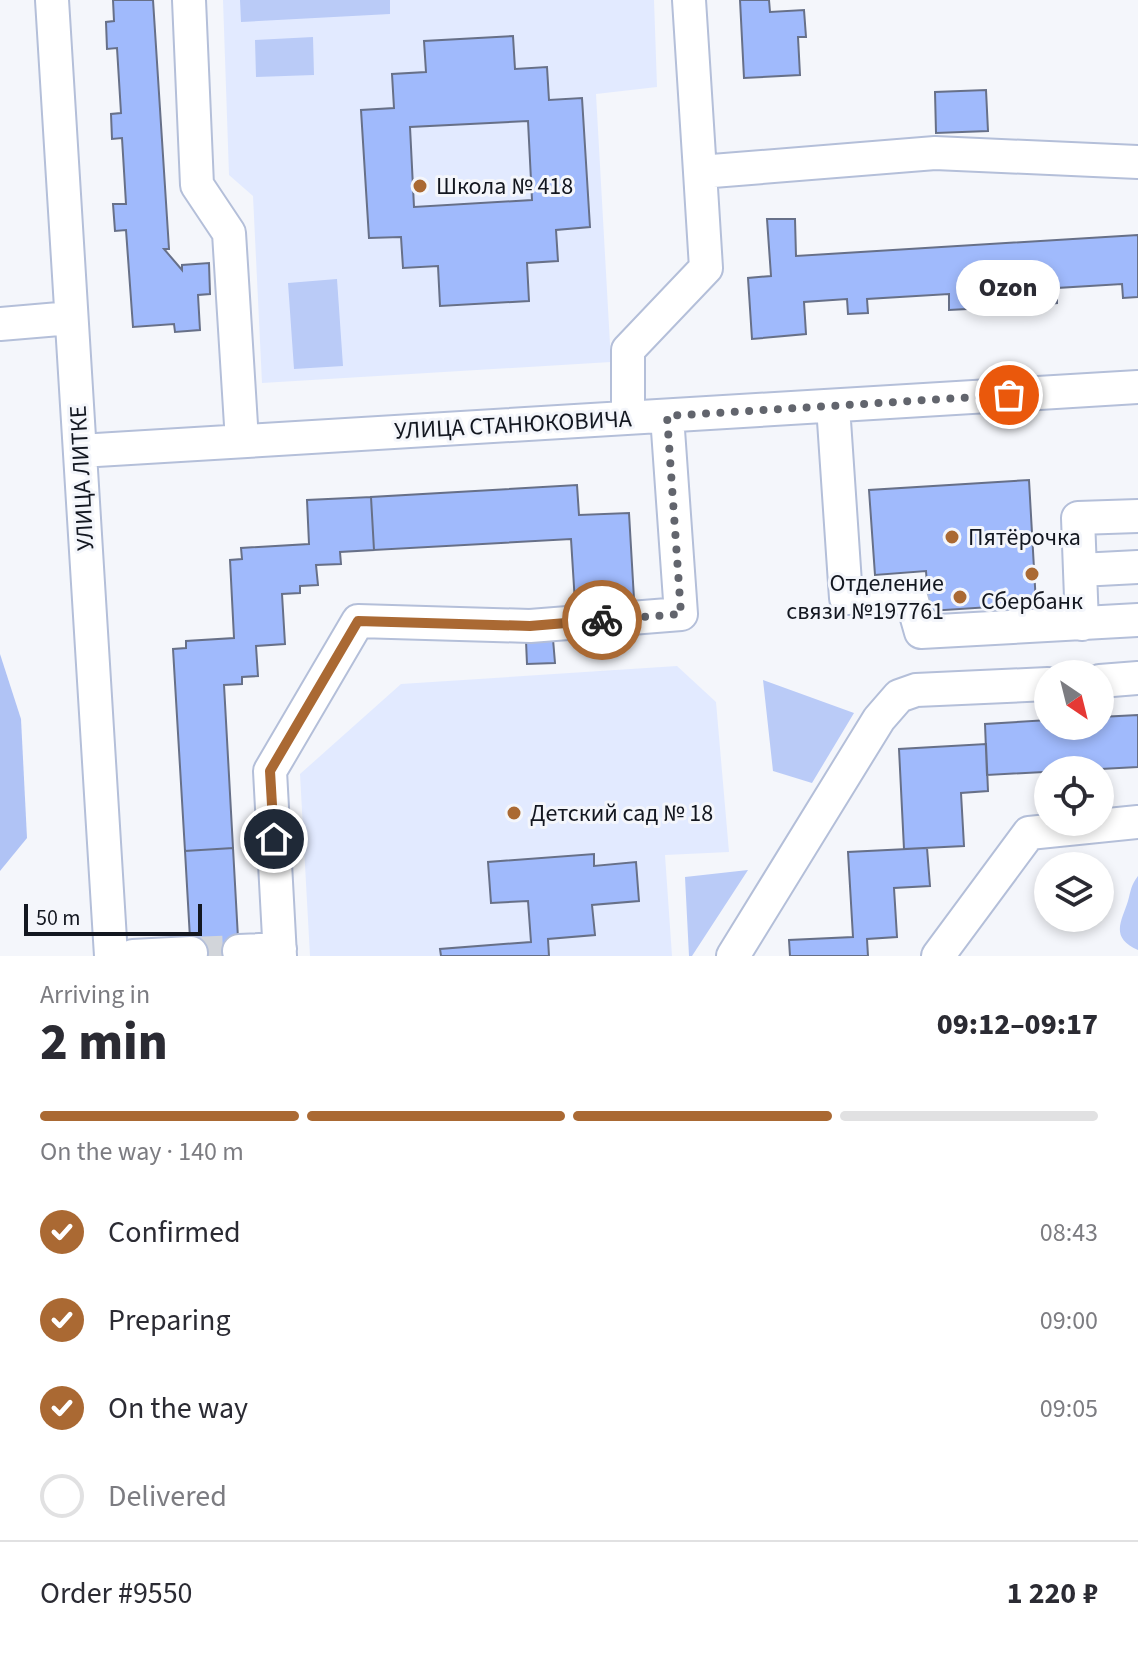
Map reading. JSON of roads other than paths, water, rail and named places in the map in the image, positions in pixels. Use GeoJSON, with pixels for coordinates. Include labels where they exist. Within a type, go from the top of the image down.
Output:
{"type":"FeatureCollection","features":[{"type":"Feature","properties":{"kind":"street","name":"УЛИЦА ЛИТКЕ"},"geometry":{"type":"LineString","coordinates":[[52,0],[111,956]]}},
{"type":"Feature","properties":{"kind":"street"},"geometry":{"type":"LineString","coordinates":[[189,0],[197,185],[229,233],[242,441]]}},
{"type":"Feature","properties":{"kind":"street"},"geometry":{"type":"LineString","coordinates":[[628,418],[628,350],[706,268],[689,0]]}},
{"type":"Feature","properties":{"kind":"street"},"geometry":{"type":"LineString","coordinates":[[700,172],[935,153],[1138,162]]}},
{"type":"Feature","properties":{"kind":"street"},"geometry":{"type":"LineString","coordinates":[[0,324],[71,318]]}},
{"type":"Feature","properties":{"kind":"street","name":"УЛИЦА СТАНЮКОВИЧА"},"geometry":{"type":"LineString","coordinates":[[80,451],[1138,387]]}},
{"type":"Feature","properties":{"kind":"street"},"geometry":{"type":"LineString","coordinates":[[833,406],[846,598],[911,597],[921,632],[1138,620]]}},
{"type":"Feature","properties":{"kind":"street"},"geometry":{"type":"LineString","coordinates":[[239,951],[280,952],[270,771],[358,621],[530,626],[681,614],[667,416]]}},
{"type":"Feature","properties":{"kind":"street"},"geometry":{"type":"LineString","coordinates":[[1082,624],[1078,518],[1138,516]]}},
{"type":"Feature","properties":{"kind":"street"},"geometry":{"type":"LineString","coordinates":[[1080,570],[1138,567]]}},
{"type":"Feature","properties":{"kind":"street"},"geometry":{"type":"LineString","coordinates":[[1114,680],[1138,678]]}},
{"type":"Feature","properties":{"kind":"street"},"geometry":{"type":"LineString","coordinates":[[733,956],[879,719],[899,696],[916,690],[1034,685]]}},
{"type":"Feature","properties":{"kind":"street"},"geometry":{"type":"LineString","coordinates":[[938,956],[1029,833],[1138,822]]}},
{"type":"Feature","properties":{"kind":"street"},"geometry":{"type":"LineString","coordinates":[[133,956],[191,953]]}},
{"type":"Feature","properties":{"kind":"tunnel"},"geometry":{"type":"LineString","coordinates":[[191,953],[239,951]]}},
{"type":"Feature","properties":{"kind":"place","name":"Школа № 418"},"geometry":{"type":"Point","coordinates":[420,186]}},
{"type":"Feature","properties":{"kind":"place","name":"Ozon"},"geometry":{"type":"Point","coordinates":[1009,395]}},
{"type":"Feature","properties":{"kind":"place","name":"Пятёрочка"},"geometry":{"type":"Point","coordinates":[952,537]}},
{"type":"Feature","properties":{"kind":"place","name":"Сбербанк"},"geometry":{"type":"Point","coordinates":[1032,574]}},
{"type":"Feature","properties":{"kind":"place","name":"Отделение связи №197761"},"geometry":{"type":"Point","coordinates":[960,597]}},
{"type":"Feature","properties":{"kind":"place","name":"Детский сад № 18"},"geometry":{"type":"Point","coordinates":[514,813]}}]}
